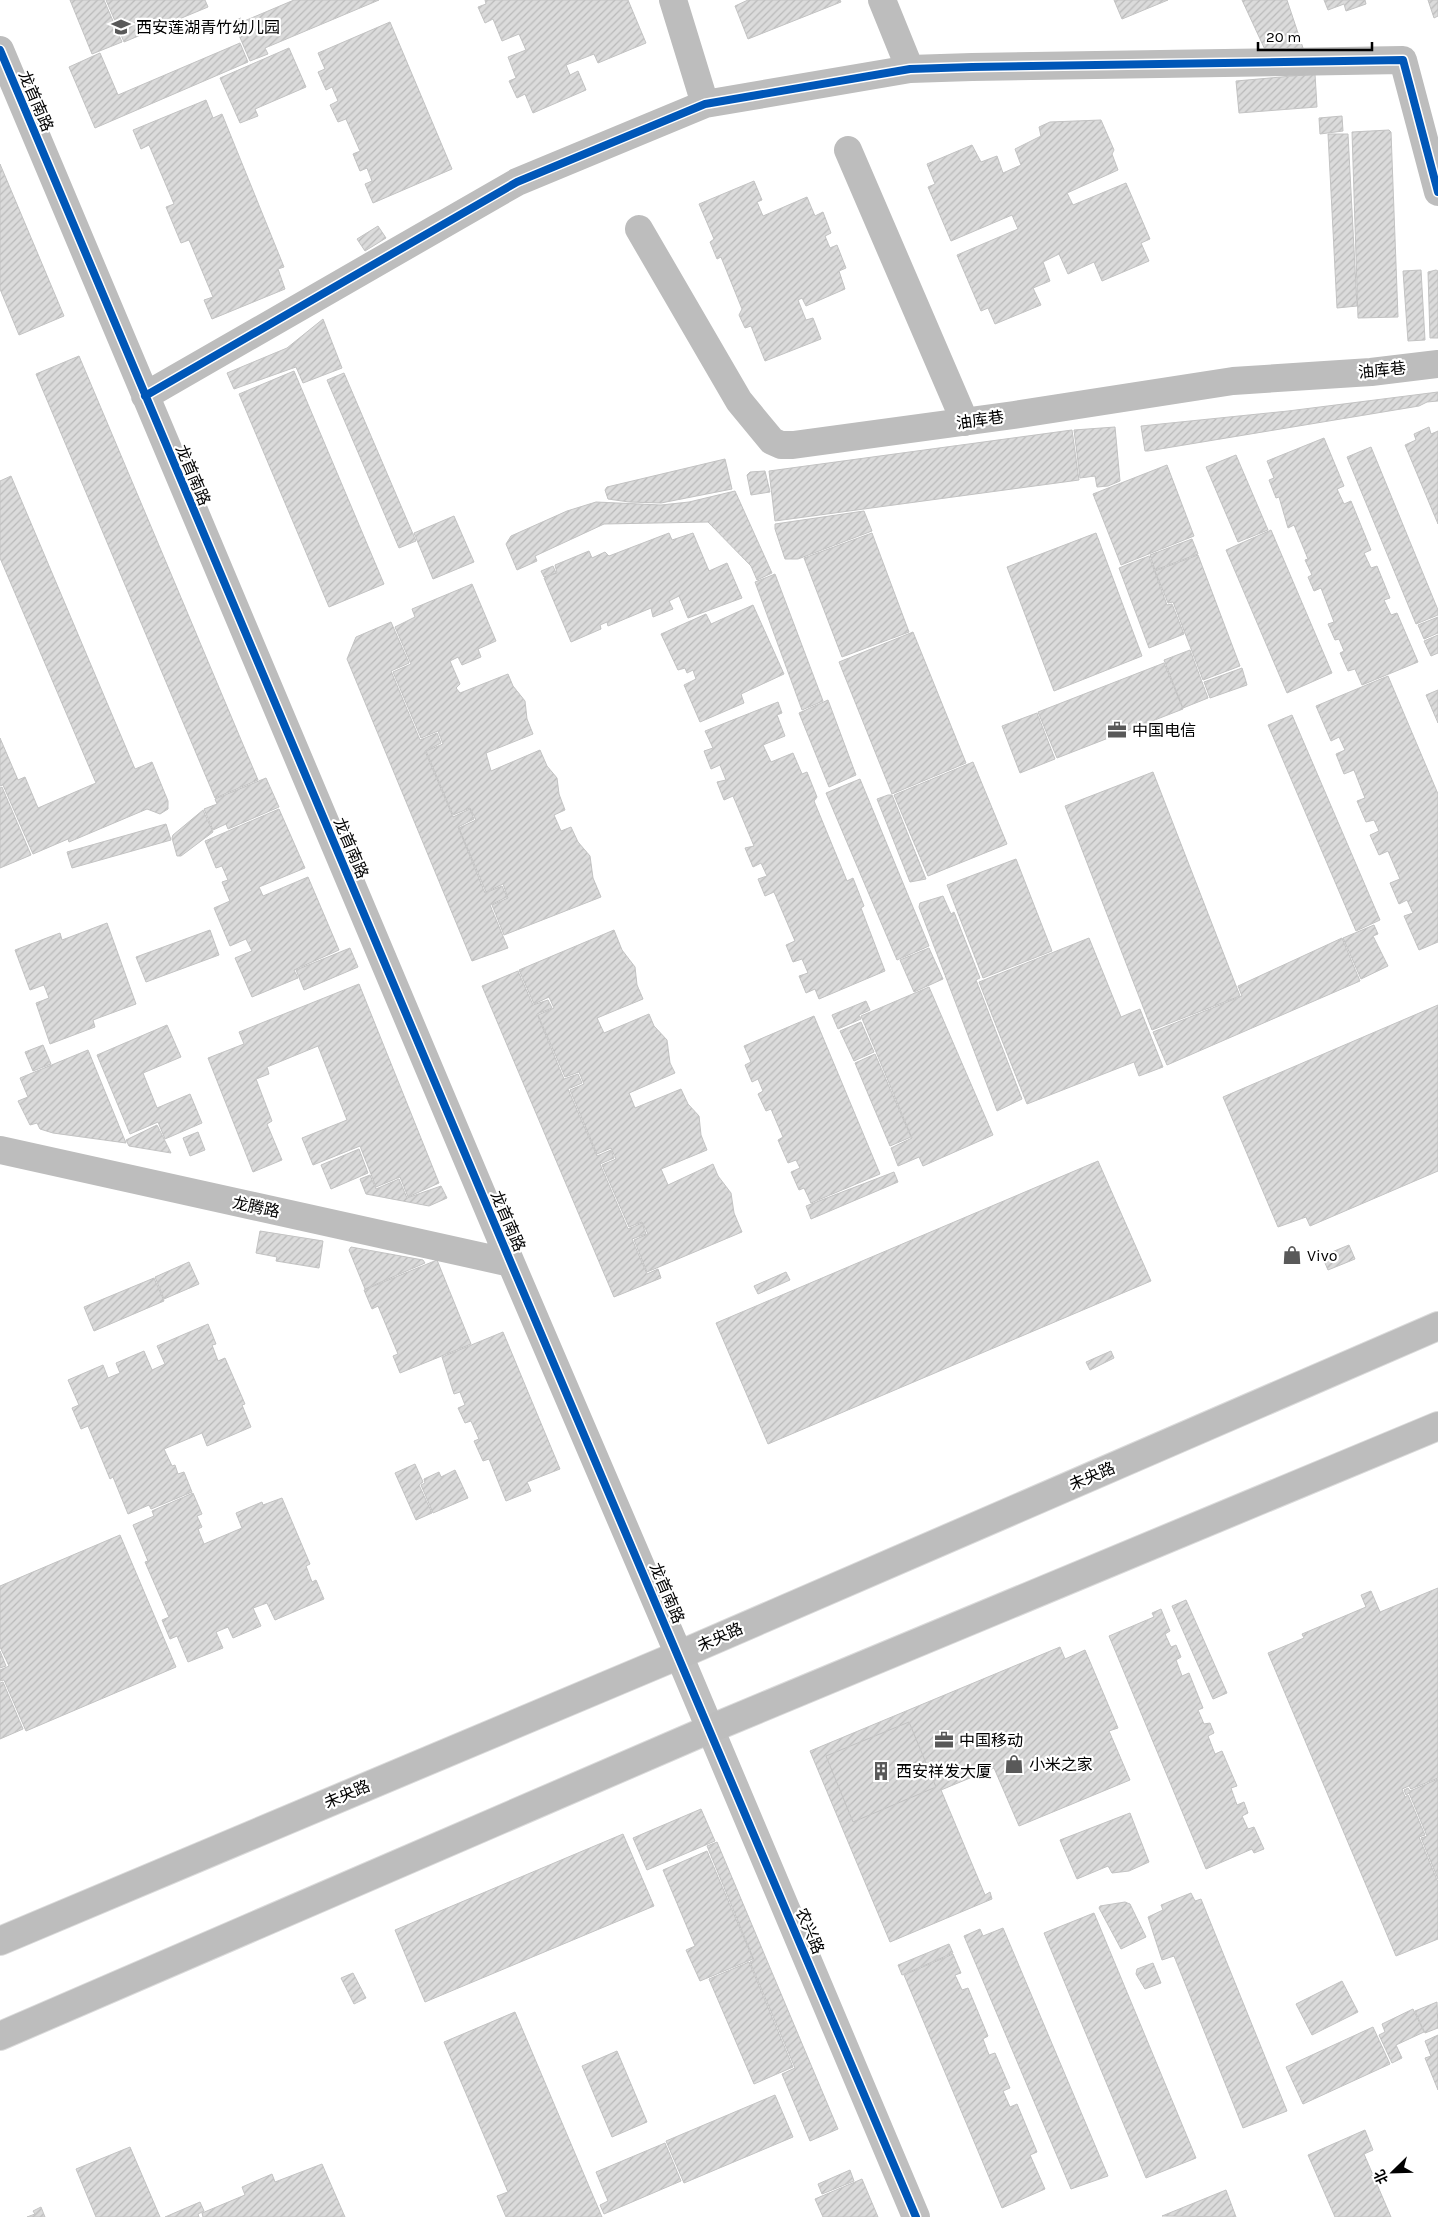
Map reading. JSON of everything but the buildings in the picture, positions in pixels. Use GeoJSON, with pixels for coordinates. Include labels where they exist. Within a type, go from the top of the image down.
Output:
{"type":"FeatureCollection","features":[{"type":"Feature","properties":{"kind":"street"},"geometry":{"type":"LineString","coordinates":[[673,0],[705,104]]}},
{"type":"Feature","properties":{"kind":"street"},"geometry":{"type":"LineString","coordinates":[[882,0],[910,69]]}},
{"type":"Feature","properties":{"kind":"street","name":"龙首南路"},"geometry":{"type":"LineString","coordinates":[[0,50],[511,1263],[679,1655]]}},
{"type":"Feature","properties":{"kind":"street"},"geometry":{"type":"LineString","coordinates":[[145,396],[517,182],[705,104],[910,69],[1403,60],[1438,192]]}},
{"type":"Feature","properties":{"kind":"street"},"geometry":{"type":"LineString","coordinates":[[848,150],[965,422]]}},
{"type":"Feature","properties":{"kind":"street","name":"油库巷"},"geometry":{"type":"LineString","coordinates":[[639,229],[739,401],[772,441],[781,445],[965,422],[1233,381],[1371,372],[1438,364]]}},
{"type":"Feature","properties":{"kind":"street","name":"龙腾路"},"geometry":{"type":"LineString","coordinates":[[0,1150],[511,1263]]}},
{"type":"Feature","properties":{"kind":"street","name":"未央路"},"geometry":{"type":"LineString","coordinates":[[0,1941],[679,1655],[1438,1326]]}},
{"type":"Feature","properties":{"kind":"street"},"geometry":{"type":"LineString","coordinates":[[0,2036],[710,1729],[1438,1426]]}},
{"type":"Feature","properties":{"kind":"street","name":"农兴路"},"geometry":{"type":"LineString","coordinates":[[679,1655],[916,2217]]}},
{"type":"Feature","properties":{"kind":"cycle path"},"geometry":{"type":"LineString","coordinates":[[0,50],[511,1263],[916,2217]]}},
{"type":"Feature","properties":{"kind":"cycle path"},"geometry":{"type":"LineString","coordinates":[[145,396],[517,182],[705,104],[910,69],[1403,60],[1438,192]]}},
{"type":"Feature","properties":{"kind":"place","name":"西安莲湖青竹幼儿园"},"geometry":{"type":"Point","coordinates":[121,27]}},
{"type":"Feature","properties":{"kind":"place","name":"中国电信"},"geometry":{"type":"Point","coordinates":[1117,730]}},
{"type":"Feature","properties":{"kind":"place","name":"Vivo"},"geometry":{"type":"Point","coordinates":[1292,1255]}},
{"type":"Feature","properties":{"kind":"place","name":"中国移动"},"geometry":{"type":"Point","coordinates":[944,1740]}},
{"type":"Feature","properties":{"kind":"place","name":"小米之家"},"geometry":{"type":"Point","coordinates":[1014,1764]}},
{"type":"Feature","properties":{"kind":"place","name":"西安祥发大厦"},"geometry":{"type":"Point","coordinates":[881,1771]}}]}
